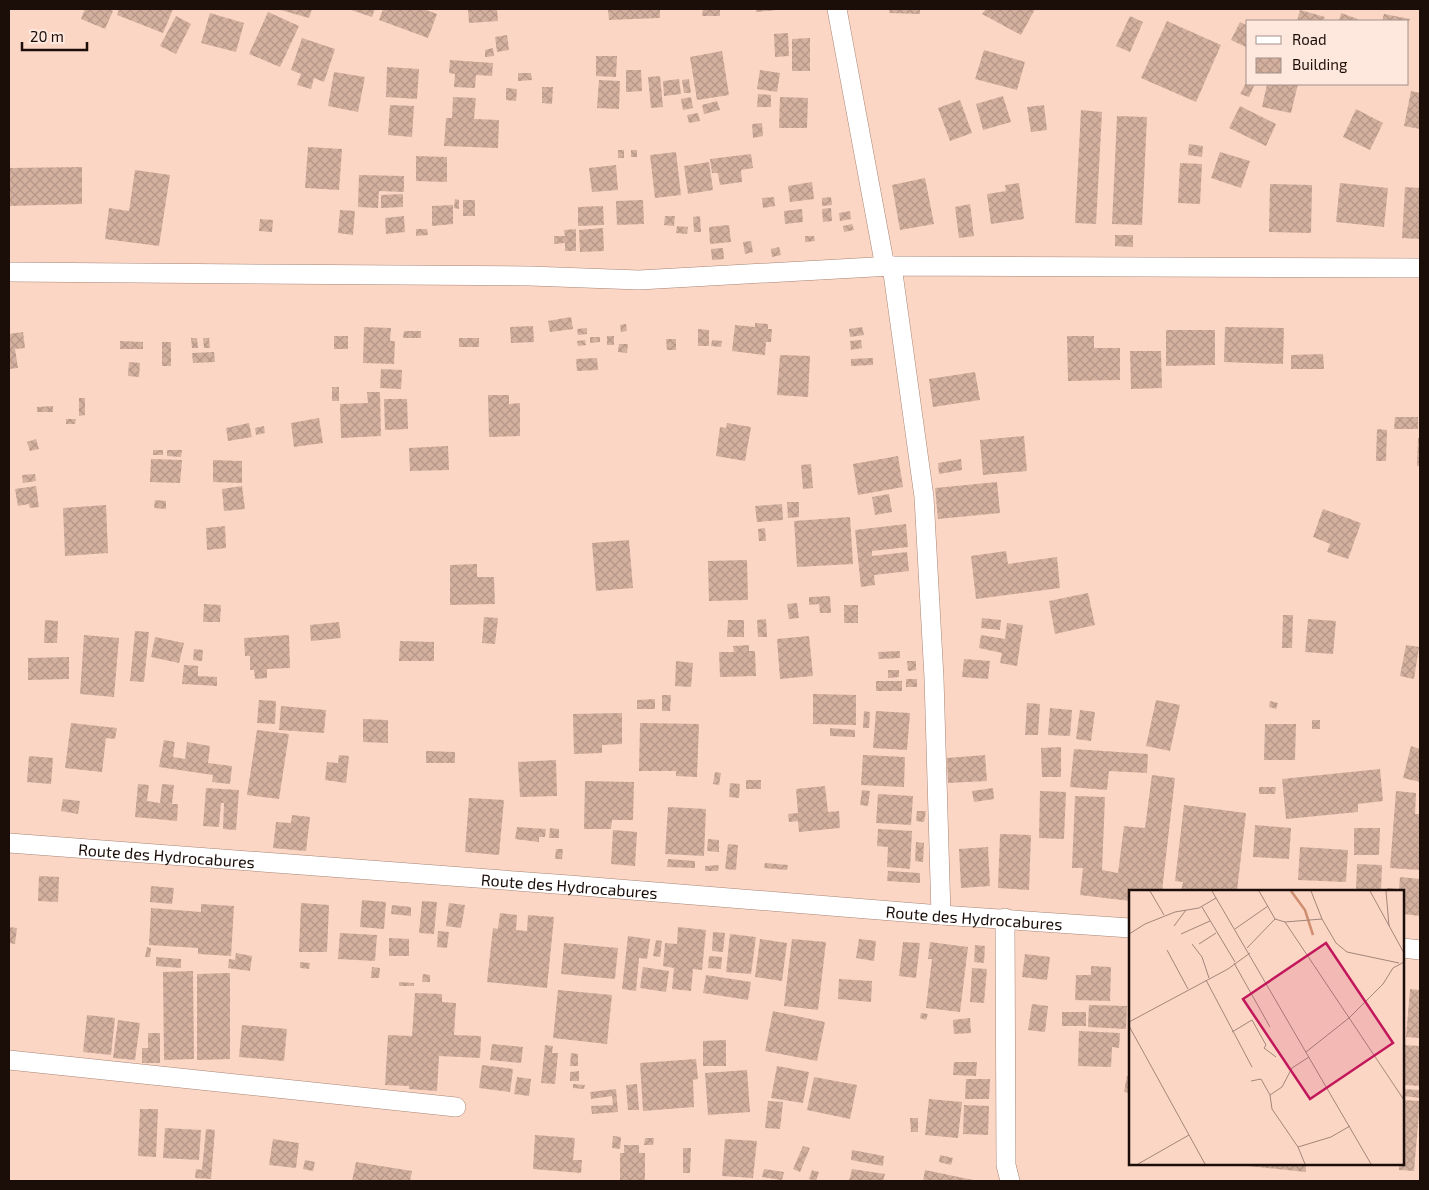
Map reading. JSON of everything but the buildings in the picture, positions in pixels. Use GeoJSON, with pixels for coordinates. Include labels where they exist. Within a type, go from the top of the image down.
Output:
{"type":"FeatureCollection","features":[{"type":"Feature","properties":{"kind":"street"},"geometry":{"type":"LineString","coordinates":[[837,9],[888,267],[924,497],[934,678],[941,915]]}},
{"type":"Feature","properties":{"kind":"street"},"geometry":{"type":"LineString","coordinates":[[9,272],[530,276],[638,280],[888,267],[1420,268]]}},
{"type":"Feature","properties":{"kind":"street","name":"Route des Hydrocabures"},"geometry":{"type":"LineString","coordinates":[[9,843],[1129,928]]}},
{"type":"Feature","properties":{"kind":"street"},"geometry":{"type":"LineString","coordinates":[[1005,918],[1006,1165],[1010,1181]]}},
{"type":"Feature","properties":{"kind":"street"},"geometry":{"type":"LineString","coordinates":[[1404,948],[1420,950]]}},
{"type":"Feature","properties":{"kind":"street"},"geometry":{"type":"LineString","coordinates":[[9,1060],[456,1106]]}}]}
